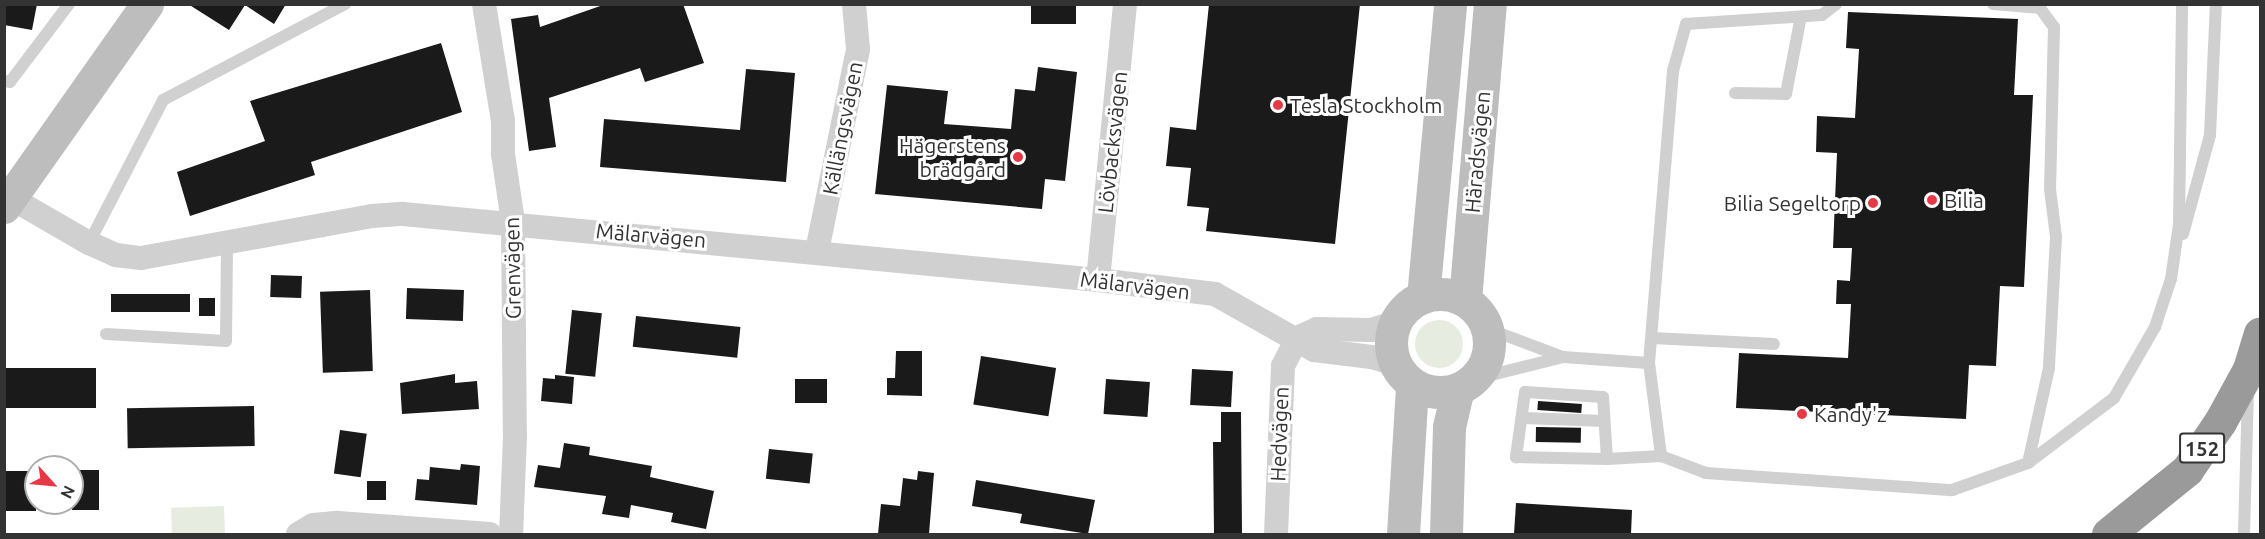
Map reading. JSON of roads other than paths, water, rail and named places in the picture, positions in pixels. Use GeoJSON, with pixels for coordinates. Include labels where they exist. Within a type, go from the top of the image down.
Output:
{"type":"FeatureCollection","features":[{"type":"Feature","properties":{"kind":"highway","name":"152"},"geometry":{"type":"LineString","coordinates":[[2108,534],[2187,470],[2220,422],[2249,369],[2260,334]]}},
{"type":"Feature","properties":{"kind":"main road"},"geometry":{"type":"LineString","coordinates":[[7,200],[147,4]]}},
{"type":"Feature","properties":{"kind":"main road","name":"Häradsvägen"},"geometry":{"type":"LineString","coordinates":[[1423,297],[1450,4]]}},
{"type":"Feature","properties":{"kind":"main road","name":"Häradsvägen"},"geometry":{"type":"LineString","coordinates":[[1466,300],[1490,4]]}},
{"type":"Feature","properties":{"kind":"main road"},"geometry":{"type":"LineString","coordinates":[[1403,534],[1403,374],[1391,337],[1394,323],[1408,305],[1423,297],[1447,294],[1466,300],[1479,312],[1488,329],[1490,354],[1466,384],[1449,427],[1446,534]]}},
{"type":"Feature","properties":{"kind":"main road"},"geometry":{"type":"LineString","coordinates":[[1403,374],[1438,393],[1466,384]]}},
{"type":"Feature","properties":{"kind":"street","name":"Grenvägen"},"geometry":{"type":"LineString","coordinates":[[484,4],[513,222],[515,436],[511,534]]}},
{"type":"Feature","properties":{"kind":"street","name":"Källängsvägen"},"geometry":{"type":"LineString","coordinates":[[817,251],[858,49],[854,4]]}},
{"type":"Feature","properties":{"kind":"street","name":"Lövbacksvägen"},"geometry":{"type":"LineString","coordinates":[[1098,280],[1125,4]]}},
{"type":"Feature","properties":{"kind":"street","name":"Mälarvägen"},"geometry":{"type":"LineString","coordinates":[[7,200],[116,255],[141,258],[372,216],[403,214],[513,222],[817,251],[1215,294],[1297,338],[1314,350],[1372,357],[1403,374]]}},
{"type":"Feature","properties":{"kind":"street"},"geometry":{"type":"LineString","coordinates":[[1297,338],[1317,329],[1371,330],[1394,323]]}},
{"type":"Feature","properties":{"kind":"street","name":"Hedvägen"},"geometry":{"type":"LineString","coordinates":[[1276,534],[1282,377],[1297,338]]}},
{"type":"Feature","properties":{"kind":"street"},"geometry":{"type":"LineString","coordinates":[[298,534],[313,525],[338,523],[490,534]]}},
{"type":"Feature","properties":{"kind":"lane"},"geometry":{"type":"LineString","coordinates":[[4,81],[10,82],[69,4]]}},
{"type":"Feature","properties":{"kind":"lane"},"geometry":{"type":"LineString","coordinates":[[89,243],[164,100],[345,4]]}},
{"type":"Feature","properties":{"kind":"lane"},"geometry":{"type":"LineString","coordinates":[[1661,456],[1649,363],[1673,71],[1686,24],[1822,15],[1836,4]]}},
{"type":"Feature","properties":{"kind":"lane"},"geometry":{"type":"LineString","coordinates":[[1993,4],[2040,8],[2054,27],[2049,189],[2056,237],[2049,368],[2028,463]]}},
{"type":"Feature","properties":{"kind":"lane"},"geometry":{"type":"LineString","coordinates":[[2171,279],[2179,224],[2182,4]]}},
{"type":"Feature","properties":{"kind":"lane"},"geometry":{"type":"LineString","coordinates":[[1607,459],[1603,397],[1526,392],[1516,457],[1607,459],[1661,456],[1706,473],[1952,490],[2028,463],[2114,398],[2155,327],[2171,279],[2210,135],[2216,4]]}},
{"type":"Feature","properties":{"kind":"lane"},"geometry":{"type":"LineString","coordinates":[[1735,93],[1786,94],[1801,16]]}},
{"type":"Feature","properties":{"kind":"lane"},"geometry":{"type":"LineString","coordinates":[[106,334],[226,341],[227,242]]}},
{"type":"Feature","properties":{"kind":"lane"},"geometry":{"type":"LineString","coordinates":[[1488,329],[1563,357],[1649,363]]}},
{"type":"Feature","properties":{"kind":"lane"},"geometry":{"type":"LineString","coordinates":[[1652,339],[1774,344]]}},
{"type":"Feature","properties":{"kind":"lane"},"geometry":{"type":"LineString","coordinates":[[1466,384],[1563,357]]}},
{"type":"Feature","properties":{"kind":"lane"},"geometry":{"type":"LineString","coordinates":[[2244,534],[2249,369]]}},
{"type":"Feature","properties":{"kind":"lane"},"geometry":{"type":"LineString","coordinates":[[1522,418],[1604,421]]}},
{"type":"Feature","properties":{"kind":"place","name":"Tesla Stockholm"},"geometry":{"type":"Point","coordinates":[1278,105]}},
{"type":"Feature","properties":{"kind":"place","name":"Hägerstens brädgård"},"geometry":{"type":"Point","coordinates":[1018,157]}},
{"type":"Feature","properties":{"kind":"place","name":"Bilia"},"geometry":{"type":"Point","coordinates":[1932,200]}},
{"type":"Feature","properties":{"kind":"place","name":"Bilia Segeltorp"},"geometry":{"type":"Point","coordinates":[1873,203]}},
{"type":"Feature","properties":{"kind":"place","name":"Kandy'z"},"geometry":{"type":"Point","coordinates":[1802,414]}}]}
